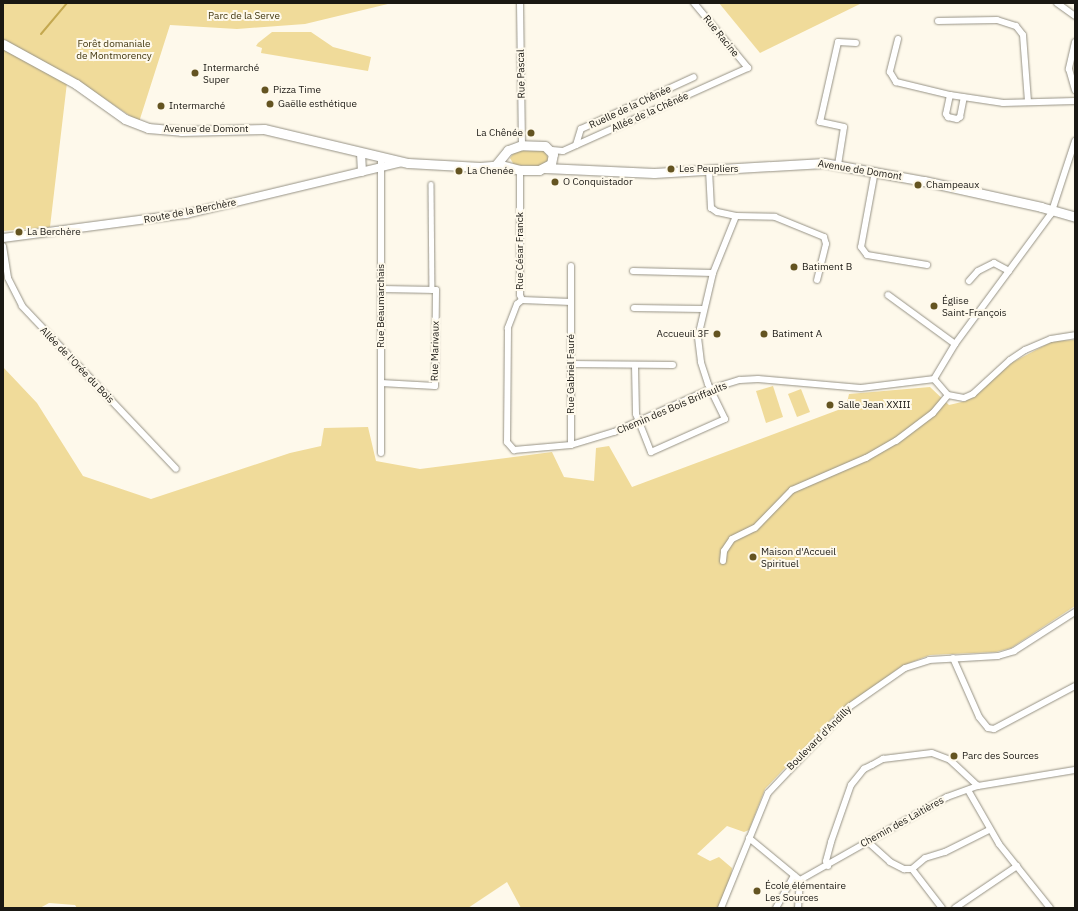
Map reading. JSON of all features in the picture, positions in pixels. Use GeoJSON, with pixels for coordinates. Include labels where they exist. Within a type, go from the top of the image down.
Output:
{"type":"FeatureCollection","features":[{"type":"Feature","properties":{"kind":"main road","name":"Avenue de Domont"},"geometry":{"type":"LineString","coordinates":[[3,44],[76,84],[121,117],[140,126],[181,131],[264,129],[361,153],[379,164],[399,163],[480,167],[496,165],[520,170],[545,168],[654,174],[800,163],[838,165],[1054,210],[1075,217]]}},
{"type":"Feature","properties":{"kind":"main road"},"geometry":{"type":"LineString","coordinates":[[496,165],[506,156],[512,147],[522,145],[542,145],[555,154],[569,170]]}},
{"type":"Feature","properties":{"kind":"main road"},"geometry":{"type":"LineString","coordinates":[[545,168],[555,154]]}},
{"type":"Feature","properties":{"kind":"main road"},"geometry":{"type":"LineString","coordinates":[[506,156],[510,167]]}},
{"type":"Feature","properties":{"kind":"street","name":"Rue Pascal"},"geometry":{"type":"LineString","coordinates":[[520,3],[522,145]]}},
{"type":"Feature","properties":{"kind":"street","name":"Rue Racine"},"geometry":{"type":"LineString","coordinates":[[694,3],[748,68]]}},
{"type":"Feature","properties":{"kind":"street"},"geometry":{"type":"LineString","coordinates":[[1057,3],[1075,16]]}},
{"type":"Feature","properties":{"kind":"street"},"geometry":{"type":"LineString","coordinates":[[938,21],[997,20],[1016,26],[1023,36],[1028,102]]}},
{"type":"Feature","properties":{"kind":"street"},"geometry":{"type":"LineString","coordinates":[[898,39],[890,72],[891,78],[896,82],[950,95],[1003,103],[1075,101]]}},
{"type":"Feature","properties":{"kind":"street"},"geometry":{"type":"LineString","coordinates":[[838,165],[844,127],[820,122],[838,42],[842,41],[856,44]]}},
{"type":"Feature","properties":{"kind":"street"},"geometry":{"type":"LineString","coordinates":[[1075,42],[1069,69],[1075,90]]}},
{"type":"Feature","properties":{"kind":"street","name":"Allée de la Chênée"},"geometry":{"type":"LineString","coordinates":[[555,154],[748,68]]}},
{"type":"Feature","properties":{"kind":"street","name":"Ruelle de la Chênée"},"geometry":{"type":"LineString","coordinates":[[576,145],[581,129],[694,77]]}},
{"type":"Feature","properties":{"kind":"street"},"geometry":{"type":"LineString","coordinates":[[950,95],[946,114],[948,117],[957,119],[960,117],[964,97]]}},
{"type":"Feature","properties":{"kind":"street"},"geometry":{"type":"LineString","coordinates":[[1075,141],[1054,210],[955,344],[934,379],[948,395],[954,398],[969,397],[1010,360],[1025,350],[1051,339],[1075,335]]}},
{"type":"Feature","properties":{"kind":"street"},"geometry":{"type":"LineString","coordinates":[[361,153],[362,172]]}},
{"type":"Feature","properties":{"kind":"street","name":"Route de la Berchère"},"geometry":{"type":"LineString","coordinates":[[3,238],[186,214],[362,172],[379,164]]}},
{"type":"Feature","properties":{"kind":"street","name":"Rue Beaumarchais"},"geometry":{"type":"LineString","coordinates":[[379,164],[382,289],[382,453]]}},
{"type":"Feature","properties":{"kind":"street","name":"Rue César Franck"},"geometry":{"type":"LineString","coordinates":[[509,446],[507,442],[508,328],[517,304],[522,300],[520,295],[520,170]]}},
{"type":"Feature","properties":{"kind":"street"},"geometry":{"type":"LineString","coordinates":[[709,170],[711,208],[717,212],[736,216],[775,217],[824,237],[826,244],[817,280]]}},
{"type":"Feature","properties":{"kind":"street"},"geometry":{"type":"LineString","coordinates":[[875,172],[861,247],[867,254],[927,265]]}},
{"type":"Feature","properties":{"kind":"street","name":"Rue Marivaux"},"geometry":{"type":"LineString","coordinates":[[381,384],[435,386],[436,290],[432,290],[430,184]]}},
{"type":"Feature","properties":{"kind":"street"},"geometry":{"type":"LineString","coordinates":[[634,366],[638,422],[651,452],[725,419],[710,389],[701,362],[698,337],[703,309],[713,273],[736,216]]}},
{"type":"Feature","properties":{"kind":"street","name":"Allée de l'Orée du Bois"},"geometry":{"type":"LineString","coordinates":[[3,246],[8,278],[22,306],[176,469]]}},
{"type":"Feature","properties":{"kind":"street"},"geometry":{"type":"LineString","coordinates":[[970,281],[978,271],[994,263],[1009,271]]}},
{"type":"Feature","properties":{"kind":"street","name":"Rue Gabriel Fauré"},"geometry":{"type":"LineString","coordinates":[[571,266],[571,445]]}},
{"type":"Feature","properties":{"kind":"street"},"geometry":{"type":"LineString","coordinates":[[633,271],[713,273]]}},
{"type":"Feature","properties":{"kind":"street"},"geometry":{"type":"LineString","coordinates":[[382,289],[432,290]]}},
{"type":"Feature","properties":{"kind":"street"},"geometry":{"type":"LineString","coordinates":[[888,295],[955,344]]}},
{"type":"Feature","properties":{"kind":"street"},"geometry":{"type":"LineString","coordinates":[[522,300],[571,302]]}},
{"type":"Feature","properties":{"kind":"street"},"geometry":{"type":"LineString","coordinates":[[634,308],[703,309]]}},
{"type":"Feature","properties":{"kind":"street"},"geometry":{"type":"LineString","coordinates":[[571,364],[673,366]]}},
{"type":"Feature","properties":{"kind":"street","name":"Chemin des Bois Briffaults"},"geometry":{"type":"LineString","coordinates":[[509,446],[514,450],[571,445],[638,422],[710,389],[740,380],[758,379],[861,388],[934,379]]}},
{"type":"Feature","properties":{"kind":"street"},"geometry":{"type":"LineString","coordinates":[[723,561],[724,551],[732,539],[755,528],[792,490],[866,458],[896,441],[933,413],[948,395]]}},
{"type":"Feature","properties":{"kind":"street","name":"Boulevard d'Andilly"},"geometry":{"type":"LineString","coordinates":[[721,908],[768,793],[849,707],[905,668],[929,660],[998,656],[1014,651],[1075,612]]}},
{"type":"Feature","properties":{"kind":"street"},"geometry":{"type":"LineString","coordinates":[[953,658],[979,717],[988,728],[994,729],[1075,686]]}},
{"type":"Feature","properties":{"kind":"street"},"geometry":{"type":"LineString","coordinates":[[828,866],[826,861],[850,785],[868,767],[883,759],[932,753],[950,760],[978,786]]}},
{"type":"Feature","properties":{"kind":"street","name":"Chemin des Laitières"},"geometry":{"type":"LineString","coordinates":[[800,880],[828,866],[867,841],[931,804],[978,786],[1075,770]]}},
{"type":"Feature","properties":{"kind":"street"},"geometry":{"type":"LineString","coordinates":[[968,790],[989,830],[1050,908]]}},
{"type":"Feature","properties":{"kind":"street"},"geometry":{"type":"LineString","coordinates":[[867,841],[890,862],[904,869],[912,868],[925,858],[945,852],[989,830]]}},
{"type":"Feature","properties":{"kind":"street"},"geometry":{"type":"LineString","coordinates":[[750,838],[800,880],[798,908]]}},
{"type":"Feature","properties":{"kind":"street"},"geometry":{"type":"LineString","coordinates":[[955,908],[1017,866]]}},
{"type":"Feature","properties":{"kind":"street"},"geometry":{"type":"LineString","coordinates":[[912,868],[942,908]]}},
{"type":"Feature","properties":{"kind":"street"},"geometry":{"type":"LineString","coordinates":[[776,908],[794,876]]}},
{"type":"Feature","properties":{"kind":"green space","name":"Forêt domaniale de Montmorency"},"geometry":{"type":"Polygon","coordinates":[[[3,3],[392,3],[305,24],[237,29],[170,25],[139,122],[68,74],[50,227],[3,231],[3,3]]]}},
{"type":"Feature","properties":{"kind":"green space"},"geometry":{"type":"Polygon","coordinates":[[[719,3],[862,3],[760,53],[719,3]]]}},
{"type":"Feature","properties":{"kind":"green space"},"geometry":{"type":"Polygon","coordinates":[[[272,32],[311,32],[333,47],[371,57],[368,71],[261,53],[262,48],[256,46],[272,32]]]}},
{"type":"Feature","properties":{"kind":"green space"},"geometry":{"type":"Polygon","coordinates":[[[516,150],[545,151],[549,160],[541,166],[514,165],[510,158],[516,150]]]}},
{"type":"Feature","properties":{"kind":"green space"},"geometry":{"type":"Polygon","coordinates":[[[1075,340],[1075,606],[1011,648],[996,652],[930,655],[902,666],[840,710],[765,789],[749,830],[744,832],[727,826],[697,854],[710,861],[719,857],[732,868],[731,878],[719,908],[521,908],[507,882],[468,908],[77,908],[75,905],[49,903],[40,908],[3,908],[3,367],[37,403],[83,476],[151,499],[290,453],[321,446],[324,428],[368,427],[376,461],[420,469],[552,452],[564,477],[594,481],[596,448],[609,446],[632,487],[846,407],[849,394],[930,387],[949,405],[966,401],[1013,362],[1053,341],[1075,340]]]}},
{"type":"Feature","properties":{"kind":"green space"},"geometry":{"type":"Polygon","coordinates":[[[773,386],[783,417],[766,423],[756,391],[773,386]]]}},
{"type":"Feature","properties":{"kind":"green space"},"geometry":{"type":"Polygon","coordinates":[[[801,389],[810,412],[797,417],[788,394],[801,389]]]}},
{"type":"Feature","properties":{"kind":"waterway"},"geometry":{"type":"LineString","coordinates":[[41,34],[67,3]]}},
{"type":"Feature","properties":{"kind":"place","name":"Intermarché Super"},"geometry":{"type":"Point","coordinates":[195,73]}},
{"type":"Feature","properties":{"kind":"place","name":"Pizza Time"},"geometry":{"type":"Point","coordinates":[265,90]}},
{"type":"Feature","properties":{"kind":"place","name":"Gaëlle esthétique"},"geometry":{"type":"Point","coordinates":[270,104]}},
{"type":"Feature","properties":{"kind":"place","name":"Intermarché"},"geometry":{"type":"Point","coordinates":[161,106]}},
{"type":"Feature","properties":{"kind":"place","name":"La Chênée"},"geometry":{"type":"Point","coordinates":[531,133]}},
{"type":"Feature","properties":{"kind":"place","name":"Les Peupliers"},"geometry":{"type":"Point","coordinates":[671,169]}},
{"type":"Feature","properties":{"kind":"place","name":"La Chenée"},"geometry":{"type":"Point","coordinates":[459,171]}},
{"type":"Feature","properties":{"kind":"place","name":"O Conquistador"},"geometry":{"type":"Point","coordinates":[555,182]}},
{"type":"Feature","properties":{"kind":"place","name":"Champeaux"},"geometry":{"type":"Point","coordinates":[918,185]}},
{"type":"Feature","properties":{"kind":"place","name":"La Berchère"},"geometry":{"type":"Point","coordinates":[19,232]}},
{"type":"Feature","properties":{"kind":"place","name":"Batiment B"},"geometry":{"type":"Point","coordinates":[794,267]}},
{"type":"Feature","properties":{"kind":"place","name":"Église Saint-François"},"geometry":{"type":"Point","coordinates":[934,306]}},
{"type":"Feature","properties":{"kind":"place","name":"Accueuil 3F"},"geometry":{"type":"Point","coordinates":[717,334]}},
{"type":"Feature","properties":{"kind":"place","name":"Batiment A"},"geometry":{"type":"Point","coordinates":[764,334]}},
{"type":"Feature","properties":{"kind":"place","name":"Salle Jean XXIII"},"geometry":{"type":"Point","coordinates":[830,405]}},
{"type":"Feature","properties":{"kind":"place","name":"Maison d'Accueil Spirituel"},"geometry":{"type":"Point","coordinates":[753,557]}},
{"type":"Feature","properties":{"kind":"place","name":"Parc des Sources"},"geometry":{"type":"Point","coordinates":[954,756]}},
{"type":"Feature","properties":{"kind":"place","name":"École élémentaire Les Sources"},"geometry":{"type":"Point","coordinates":[757,891]}},
{"type":"Feature","properties":{"kind":"park label","name":"Parc de la Serve"},"geometry":{"type":"Point","coordinates":[244,16]}}]}
